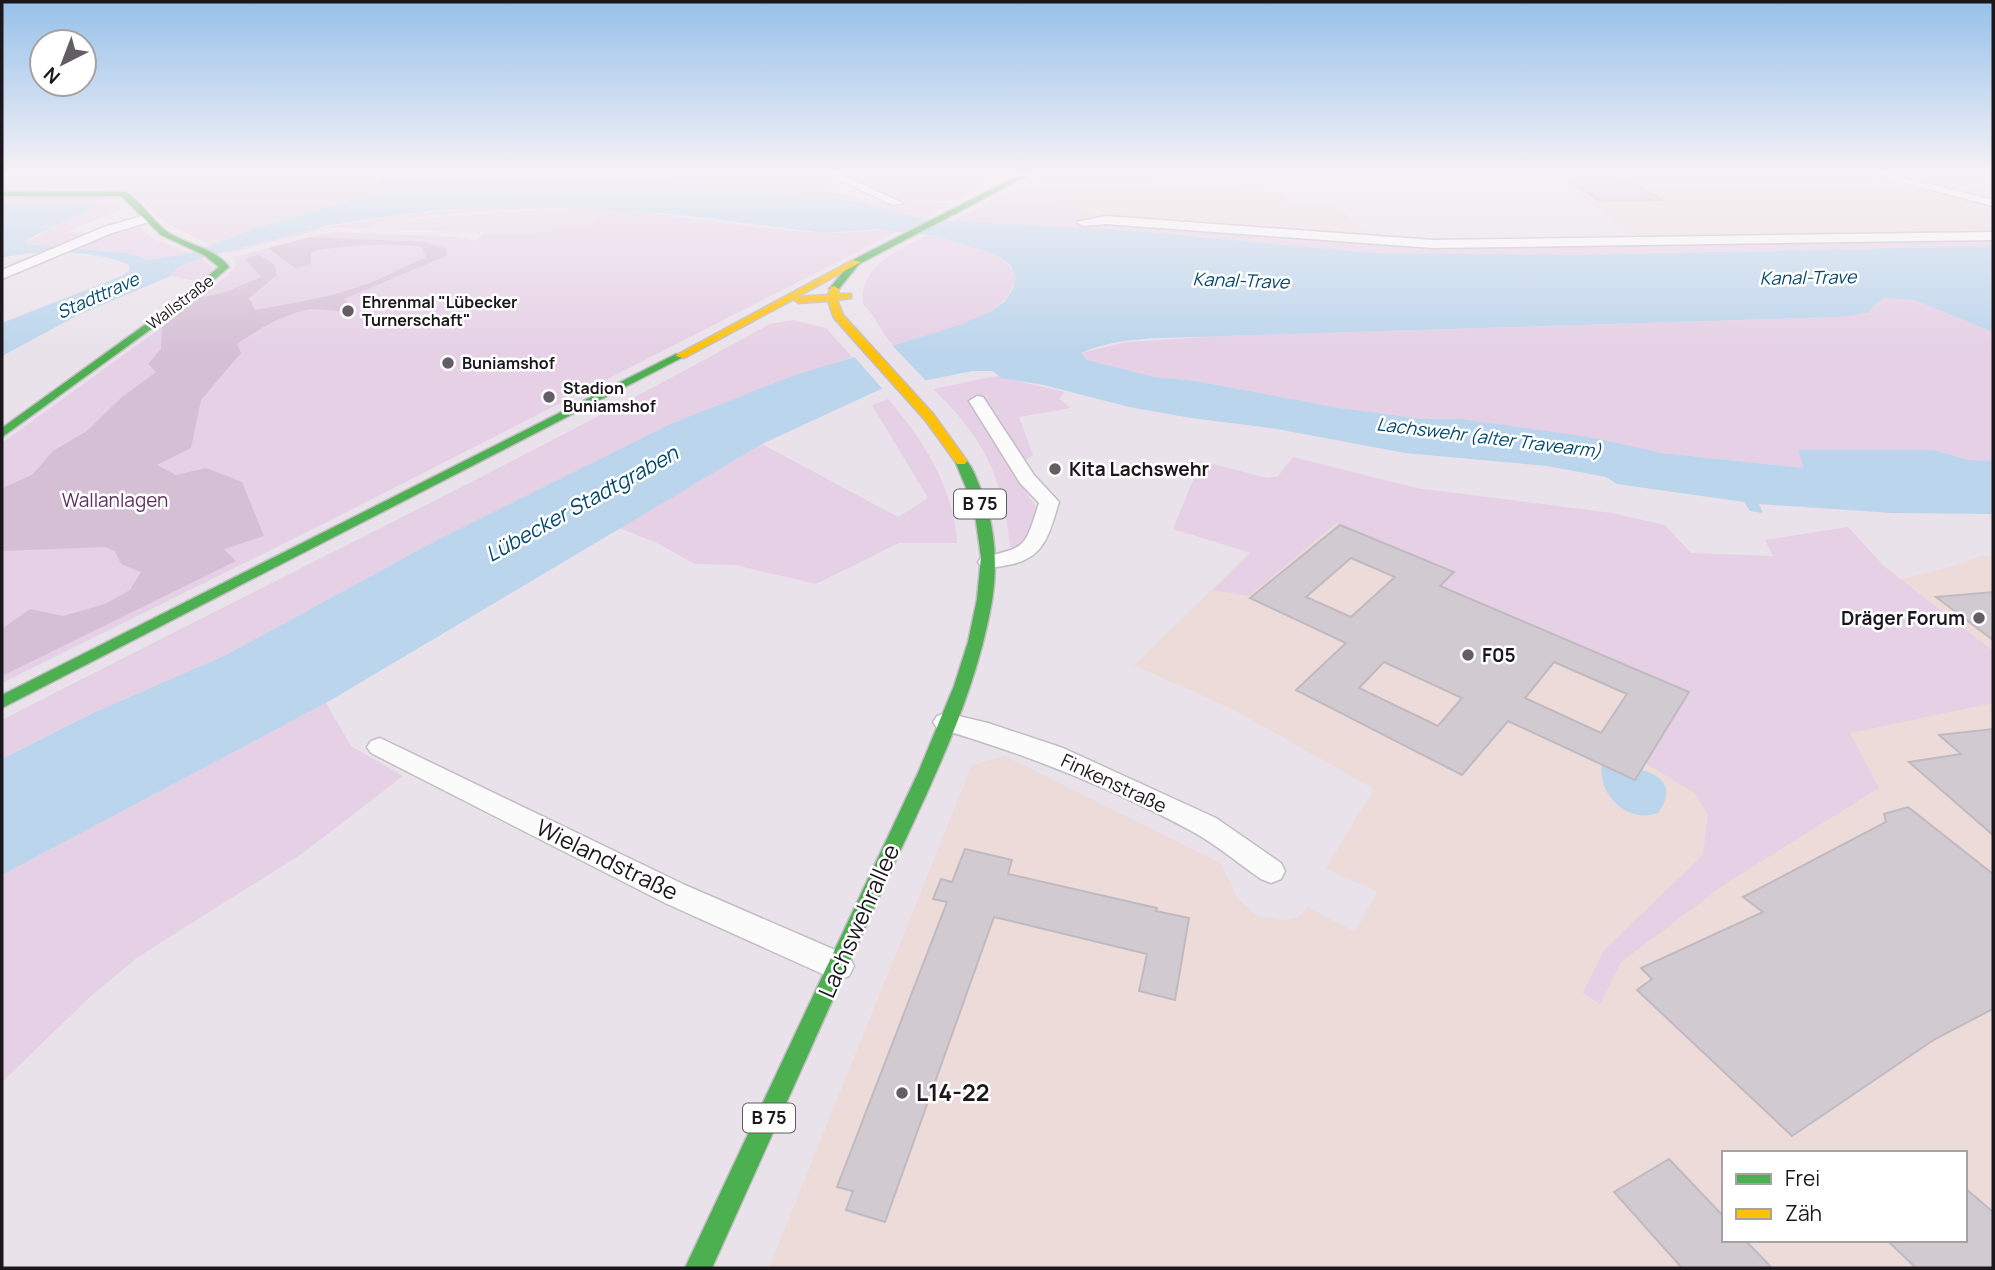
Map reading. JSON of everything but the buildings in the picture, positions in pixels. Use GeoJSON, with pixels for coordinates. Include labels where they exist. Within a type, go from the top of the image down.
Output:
{"type":"FeatureCollection","features":[{"type":"Feature","properties":{"kind":"main road","name":"Wallstraße"},"geometry":{"type":"LineString","coordinates":[[2,433],[224,267],[206,252],[165,233]]}},
{"type":"Feature","properties":{"kind":"main road"},"geometry":{"type":"LineString","coordinates":[[2,702],[746,321],[777,309],[856,262],[914,233]]}},
{"type":"Feature","properties":{"kind":"main road"},"geometry":{"type":"LineString","coordinates":[[777,309],[839,300],[878,251]]}},
{"type":"Feature","properties":{"kind":"main road"},"geometry":{"type":"LineString","coordinates":[[839,300],[839,279],[856,262]]}},
{"type":"Feature","properties":{"kind":"main road","name":"Lachswehrallee"},"geometry":{"type":"LineString","coordinates":[[698,1268],[838,966],[946,722],[973,646],[988,562],[984,516],[970,473],[940,429],[861,339],[841,321],[839,300]]}},
{"type":"Feature","properties":{"kind":"main road","name":"Lachswehrallee"},"geometry":{"type":"LineString","coordinates":[[839,300],[861,339]]}},
{"type":"Feature","properties":{"kind":"main road"},"geometry":{"type":"LineString","coordinates":[[777,309],[810,312],[841,321]]}},
{"type":"Feature","properties":{"kind":"street"},"geometry":{"type":"LineString","coordinates":[[2,275],[101,233]]}},
{"type":"Feature","properties":{"kind":"street"},"geometry":{"type":"LineString","coordinates":[[1287,233],[1433,244],[1993,236]]}},
{"type":"Feature","properties":{"kind":"street"},"geometry":{"type":"LineString","coordinates":[[977,401],[1027,479],[1049,502],[1034,548],[1024,555],[988,562]]}},
{"type":"Feature","properties":{"kind":"street","name":"Finkenstraße"},"geometry":{"type":"LineString","coordinates":[[946,722],[978,729],[1054,755],[1206,826],[1271,871]]}},
{"type":"Feature","properties":{"kind":"street","name":"Wielandstraße"},"geometry":{"type":"LineString","coordinates":[[380,747],[675,894],[838,966]]}},
{"type":"Feature","properties":{"kind":"shaded area"},"geometry":{"type":"Polygon","coordinates":[[[1306,233],[1364,233],[1367,236],[1306,233]]]}},
{"type":"Feature","properties":{"kind":"shaded area"},"geometry":{"type":"Polygon","coordinates":[[[1633,233],[1859,233],[1639,237],[1633,233]]]}},
{"type":"Feature","properties":{"kind":"shaded area"},"geometry":{"type":"Polygon","coordinates":[[[1283,495],[1333,510],[1890,581],[1941,570],[1982,556],[1993,557],[1993,1268],[769,1268],[972,765],[1005,756],[1221,863],[1237,898],[1257,916],[1286,920],[1298,917],[1308,907],[1355,932],[1377,892],[1326,868],[1374,789],[1234,710],[1134,665],[1250,552],[1283,495]]]}},
{"type":"Feature","properties":{"kind":"green space"},"geometry":{"type":"Polygon","coordinates":[[[43,233],[91,234],[60,247],[24,244],[43,233]]]}},
{"type":"Feature","properties":{"kind":"green space"},"geometry":{"type":"Polygon","coordinates":[[[112,233],[147,233],[154,239],[191,253],[148,260],[129,253],[75,248],[112,233]]]}},
{"type":"Feature","properties":{"kind":"green space"},"geometry":{"type":"Polygon","coordinates":[[[187,233],[242,233],[211,245],[187,233]]]}},
{"type":"Feature","properties":{"kind":"green space"},"geometry":{"type":"Polygon","coordinates":[[[307,233],[229,253],[222,251],[307,233]]]}},
{"type":"Feature","properties":{"kind":"green space","name":"Wallanlagen"},"geometry":{"type":"Polygon","coordinates":[[[327,233],[456,237],[476,241],[484,233],[894,233],[327,522],[2,683],[2,443],[162,327],[228,275],[236,265],[233,257],[327,233]]]}},
{"type":"Feature","properties":{"kind":"green space"},"geometry":{"type":"Polygon","coordinates":[[[1160,233],[1313,233],[1487,240],[1993,233],[1993,246],[1501,256],[1375,253],[1160,233]]]}},
{"type":"Feature","properties":{"kind":"green space"},"geometry":{"type":"Polygon","coordinates":[[[927,235],[965,243],[990,252],[1000,258],[1016,277],[1009,293],[998,306],[983,316],[947,331],[893,345],[863,304],[863,290],[867,279],[883,261],[927,235]]]}},
{"type":"Feature","properties":{"kind":"green space","name":"Wallanlagen"},"geometry":{"type":"Polygon","coordinates":[[[310,237],[425,242],[447,249],[446,256],[344,299],[354,308],[342,311],[312,309],[297,312],[253,333],[237,344],[241,353],[201,400],[191,448],[157,465],[176,475],[206,468],[242,482],[264,536],[224,549],[236,561],[2,676],[2,629],[30,609],[63,616],[105,604],[130,590],[141,572],[121,564],[115,551],[105,547],[2,551],[2,488],[32,475],[53,451],[87,431],[121,398],[156,372],[148,364],[161,349],[162,327],[198,298],[226,292],[261,277],[245,259],[259,255],[275,265],[277,275],[249,298],[255,310],[360,287],[426,258],[422,247],[352,246],[311,252],[311,265],[295,268],[268,248],[310,237]]]}},
{"type":"Feature","properties":{"kind":"green space"},"geometry":{"type":"Polygon","coordinates":[[[201,258],[213,268],[201,282],[171,276],[178,267],[201,258]]]}},
{"type":"Feature","properties":{"kind":"green space"},"geometry":{"type":"Polygon","coordinates":[[[1883,298],[1914,300],[1993,332],[1993,461],[1969,460],[1934,450],[1799,450],[1805,468],[1662,453],[1461,419],[1423,419],[1340,408],[1196,381],[1155,377],[1087,360],[1081,353],[1126,342],[1224,336],[1837,317],[1850,314],[1883,298]]]}},
{"type":"Feature","properties":{"kind":"green space"},"geometry":{"type":"Polygon","coordinates":[[[793,320],[826,328],[852,357],[670,424],[437,540],[226,655],[93,713],[2,759],[2,720],[484,476],[770,324],[793,320]]]}},
{"type":"Feature","properties":{"kind":"green space"},"geometry":{"type":"Polygon","coordinates":[[[996,376],[1065,392],[1059,399],[1071,408],[1019,417],[1033,455],[1014,469],[1022,487],[1037,508],[1023,547],[1010,547],[1007,522],[996,479],[978,442],[933,389],[996,376]]]}},
{"type":"Feature","properties":{"kind":"green space"},"geometry":{"type":"Polygon","coordinates":[[[888,399],[913,431],[934,465],[950,503],[957,543],[899,543],[816,584],[736,565],[695,564],[657,543],[619,528],[762,444],[898,517],[928,498],[872,405],[888,399]]]}},
{"type":"Feature","properties":{"kind":"green space"},"geometry":{"type":"Polygon","coordinates":[[[1293,457],[1416,488],[1612,513],[1665,525],[1691,553],[1773,556],[1765,540],[1848,527],[1884,566],[1993,651],[1993,703],[1850,733],[1879,788],[1728,882],[1621,962],[1600,1004],[1583,993],[1604,950],[1703,855],[1708,815],[1695,793],[1645,763],[1688,692],[1440,586],[1454,572],[1336,523],[1249,596],[1213,590],[1251,553],[1173,529],[1201,461],[1267,478],[1278,476],[1293,457]]]}},
{"type":"Feature","properties":{"kind":"green space"},"geometry":{"type":"Polygon","coordinates":[[[326,703],[351,746],[403,776],[303,853],[138,957],[90,997],[2,1082],[2,875],[326,703]]]}},
{"type":"Feature","properties":{"kind":"water","name":"Stadttrave"},"geometry":{"type":"Polygon","coordinates":[[[2,233],[40,233],[28,239],[25,244],[129,253],[148,260],[191,253],[242,233],[297,233],[201,258],[178,267],[171,276],[78,315],[2,356],[2,323],[124,275],[130,269],[129,265],[116,260],[66,252],[32,253],[2,258],[2,233]]]}},
{"type":"Feature","properties":{"kind":"water"},"geometry":{"type":"Polygon","coordinates":[[[912,233],[1160,233],[1375,253],[1566,255],[1993,246],[1993,332],[1914,300],[1883,298],[1867,313],[1837,317],[1151,338],[1114,343],[1081,353],[1087,360],[1155,377],[1196,381],[1340,408],[1423,419],[1461,419],[1589,437],[1662,453],[1804,468],[1798,450],[1934,450],[1969,460],[1993,461],[1993,514],[1892,513],[1759,504],[1763,513],[1750,511],[1744,502],[1617,484],[1606,477],[1547,466],[1405,453],[1277,429],[1191,418],[1001,378],[993,371],[972,371],[879,390],[762,444],[326,703],[2,875],[2,759],[93,713],[226,655],[437,540],[670,424],[795,375],[957,326],[990,312],[1005,301],[1013,289],[1016,277],[1010,265],[995,254],[935,236],[912,233]]]}},
{"type":"Feature","properties":{"kind":"water"},"geometry":{"type":"Polygon","coordinates":[[[1602,764],[1640,769],[1661,779],[1666,788],[1665,799],[1658,813],[1636,814],[1617,804],[1604,786],[1602,764]]]}},
{"type":"Feature","properties":{"kind":"pier"},"geometry":{"type":"Polygon","coordinates":[[[889,342],[928,383],[885,392],[851,353],[889,342]]]}},
{"type":"Feature","properties":{"kind":"traffic: fast"},"geometry":{"type":"LineString","coordinates":[[2,433],[181,303],[224,267],[208,253],[165,233]]}},
{"type":"Feature","properties":{"kind":"traffic: fast"},"geometry":{"type":"LineString","coordinates":[[834,289],[856,262],[912,233]]}},
{"type":"Feature","properties":{"kind":"traffic: fast"},"geometry":{"type":"LineString","coordinates":[[2,702],[680,356]]}},
{"type":"Feature","properties":{"kind":"traffic: fast"},"geometry":{"type":"LineString","coordinates":[[698,1268],[927,773],[963,686],[985,599],[988,557],[981,507],[961,461]]}},
{"type":"Feature","properties":{"kind":"traffic: slow"},"geometry":{"type":"LineString","coordinates":[[680,356],[856,262]]}},
{"type":"Feature","properties":{"kind":"traffic: slow"},"geometry":{"type":"LineString","coordinates":[[834,289],[832,299],[838,316],[930,418],[961,461]]}},
{"type":"Feature","properties":{"kind":"traffic: slow"},"geometry":{"type":"LineString","coordinates":[[798,300],[848,296]]}},
{"type":"Feature","properties":{"kind":"place","name":"Ehrenmal \"Lübecker Turnerschaft\""},"geometry":{"type":"Point","coordinates":[348,311]}},
{"type":"Feature","properties":{"kind":"place","name":"Buniamshof"},"geometry":{"type":"Point","coordinates":[448,363]}},
{"type":"Feature","properties":{"kind":"place","name":"Stadion Buniamshof"},"geometry":{"type":"Point","coordinates":[549,397]}},
{"type":"Feature","properties":{"kind":"place","name":"Kita Lachswehr"},"geometry":{"type":"Point","coordinates":[1055,469]}},
{"type":"Feature","properties":{"kind":"place","name":"Dräger Forum"},"geometry":{"type":"Point","coordinates":[1979,618]}},
{"type":"Feature","properties":{"kind":"place","name":"F05"},"geometry":{"type":"Point","coordinates":[1468,655]}},
{"type":"Feature","properties":{"kind":"place","name":"L14-22"},"geometry":{"type":"Point","coordinates":[902,1093]}},
{"type":"Feature","properties":{"kind":"water label","name":"Kanal-Trave"},"geometry":{"type":"Point","coordinates":[1808,278]}},
{"type":"Feature","properties":{"kind":"water label","name":"Kanal-Trave"},"geometry":{"type":"Point","coordinates":[1241,281]}},
{"type":"Feature","properties":{"kind":"water label","name":"Lachswehr (alter Travearm)"},"geometry":{"type":"Point","coordinates":[1489,438]}},
{"type":"Feature","properties":{"kind":"water label","name":"Lübecker Stadtgraben"},"geometry":{"type":"Point","coordinates":[582,504]}}]}
